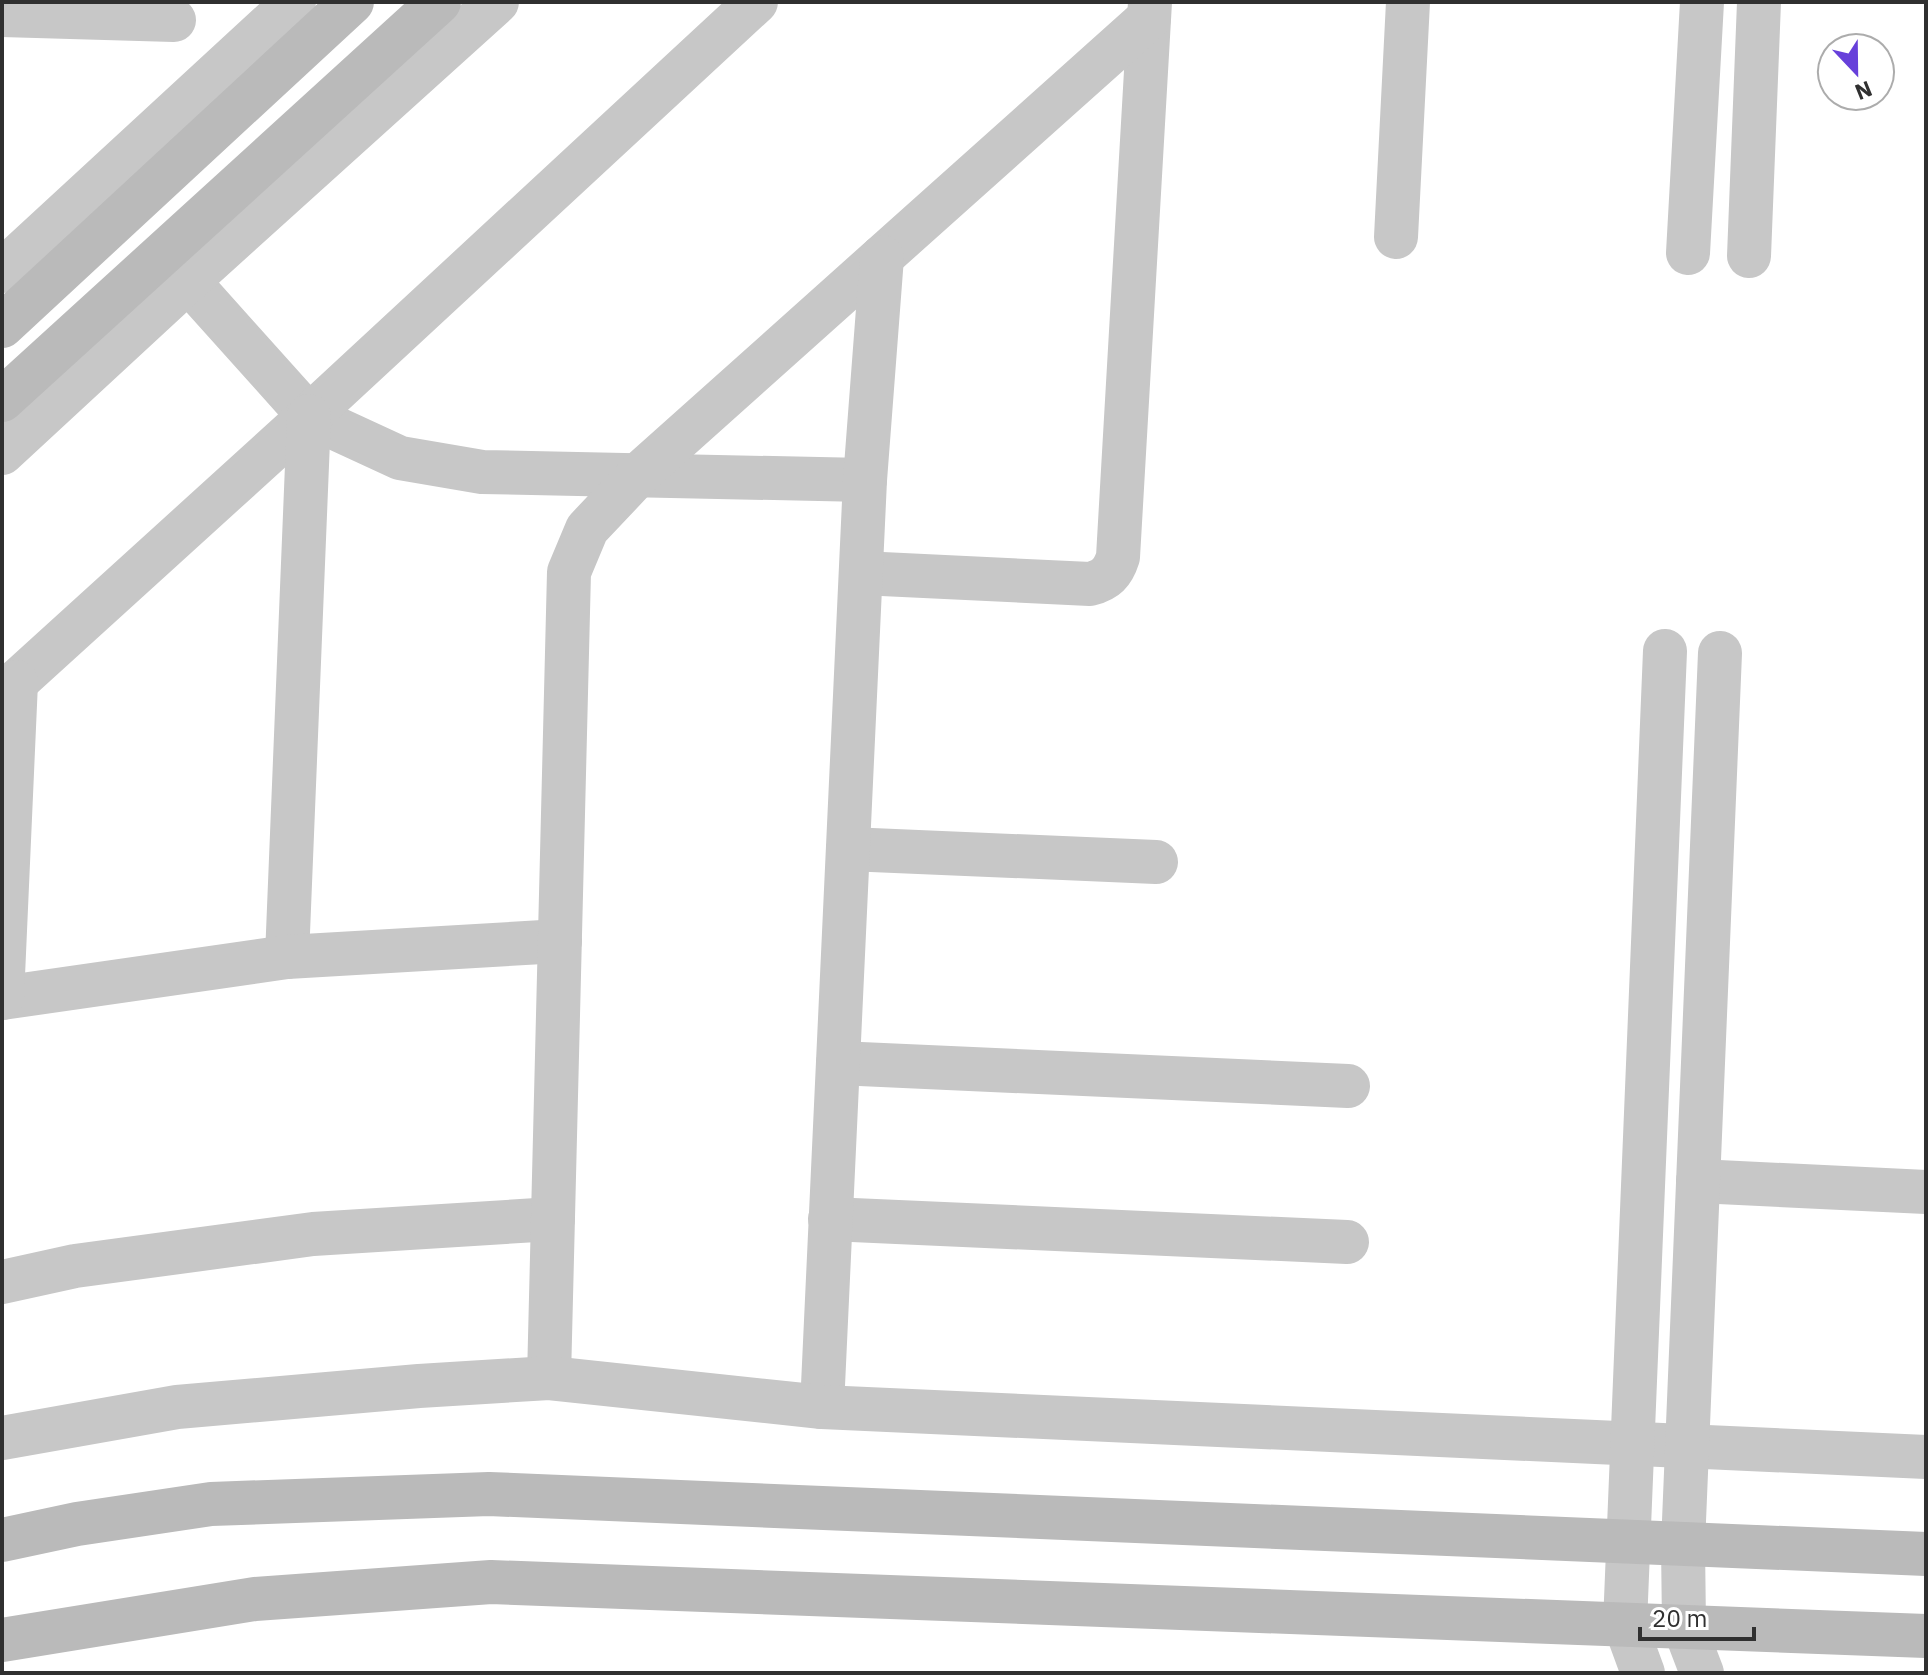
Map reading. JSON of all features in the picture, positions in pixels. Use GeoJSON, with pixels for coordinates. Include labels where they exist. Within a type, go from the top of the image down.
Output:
{"type":"FeatureCollection","features":[{"type":"Feature","properties":{"kind":"main road"},"geometry":{"type":"LineString","coordinates":[[2,326],[352,2]]}},
{"type":"Feature","properties":{"kind":"main road"},"geometry":{"type":"LineString","coordinates":[[2,400],[439,2]]}},
{"type":"Feature","properties":{"kind":"main road"},"geometry":{"type":"LineString","coordinates":[[2,1540],[77,1524],[211,1504],[489,1494],[1926,1554]]}},
{"type":"Feature","properties":{"kind":"main road"},"geometry":{"type":"LineString","coordinates":[[2,1640],[255,1599],[491,1582],[1926,1636]]}},
{"type":"Feature","properties":{"kind":"street"},"geometry":{"type":"LineString","coordinates":[[2,271],[294,2]]}},
{"type":"Feature","properties":{"kind":"street"},"geometry":{"type":"LineString","coordinates":[[2,453],[497,2]]}},
{"type":"Feature","properties":{"kind":"street"},"geometry":{"type":"LineString","coordinates":[[560,941],[287,957],[2,998],[9,688],[309,416],[756,2]]}},
{"type":"Feature","properties":{"kind":"street"},"geometry":{"type":"LineString","coordinates":[[1396,237],[1408,2]]}},
{"type":"Feature","properties":{"kind":"street"},"geometry":{"type":"LineString","coordinates":[[1688,253],[1702,2]]}},
{"type":"Feature","properties":{"kind":"street"},"geometry":{"type":"LineString","coordinates":[[1749,256],[1759,2]]}},
{"type":"Feature","properties":{"kind":"street"},"geometry":{"type":"LineString","coordinates":[[549,1378],[569,572],[587,529],[637,476],[882,257],[1150,10]]}},
{"type":"Feature","properties":{"kind":"street"},"geometry":{"type":"LineString","coordinates":[[861,573],[1090,584],[1101,582],[1115,567],[1150,10]]}},
{"type":"Feature","properties":{"kind":"street"},"geometry":{"type":"LineString","coordinates":[[2,15],[174,20]]}},
{"type":"Feature","properties":{"kind":"street"},"geometry":{"type":"LineString","coordinates":[[822,1407],[865,480],[882,257]]}},
{"type":"Feature","properties":{"kind":"street"},"geometry":{"type":"LineString","coordinates":[[188,281],[309,416],[400,458],[482,472],[865,480]]}},
{"type":"Feature","properties":{"kind":"street"},"geometry":{"type":"LineString","coordinates":[[287,957],[309,416]]}},
{"type":"Feature","properties":{"kind":"street"},"geometry":{"type":"LineString","coordinates":[[1643,1673],[1625,1624],[1665,651]]}},
{"type":"Feature","properties":{"kind":"street"},"geometry":{"type":"LineString","coordinates":[[1702,1673],[1684,1626],[1683,1545],[1720,653]]}},
{"type":"Feature","properties":{"kind":"street"},"geometry":{"type":"LineString","coordinates":[[848,849],[1156,862]]}},
{"type":"Feature","properties":{"kind":"street"},"geometry":{"type":"LineString","coordinates":[[838,1063],[1348,1086]]}},
{"type":"Feature","properties":{"kind":"street"},"geometry":{"type":"LineString","coordinates":[[1698,1181],[1926,1192]]}},
{"type":"Feature","properties":{"kind":"street"},"geometry":{"type":"LineString","coordinates":[[2,1282],[75,1266],[313,1234],[553,1219]]}},
{"type":"Feature","properties":{"kind":"street"},"geometry":{"type":"LineString","coordinates":[[830,1219],[1347,1242]]}},
{"type":"Feature","properties":{"kind":"street"},"geometry":{"type":"LineString","coordinates":[[2,1438],[177,1407],[549,1378],[822,1407],[1926,1457]]}}]}
